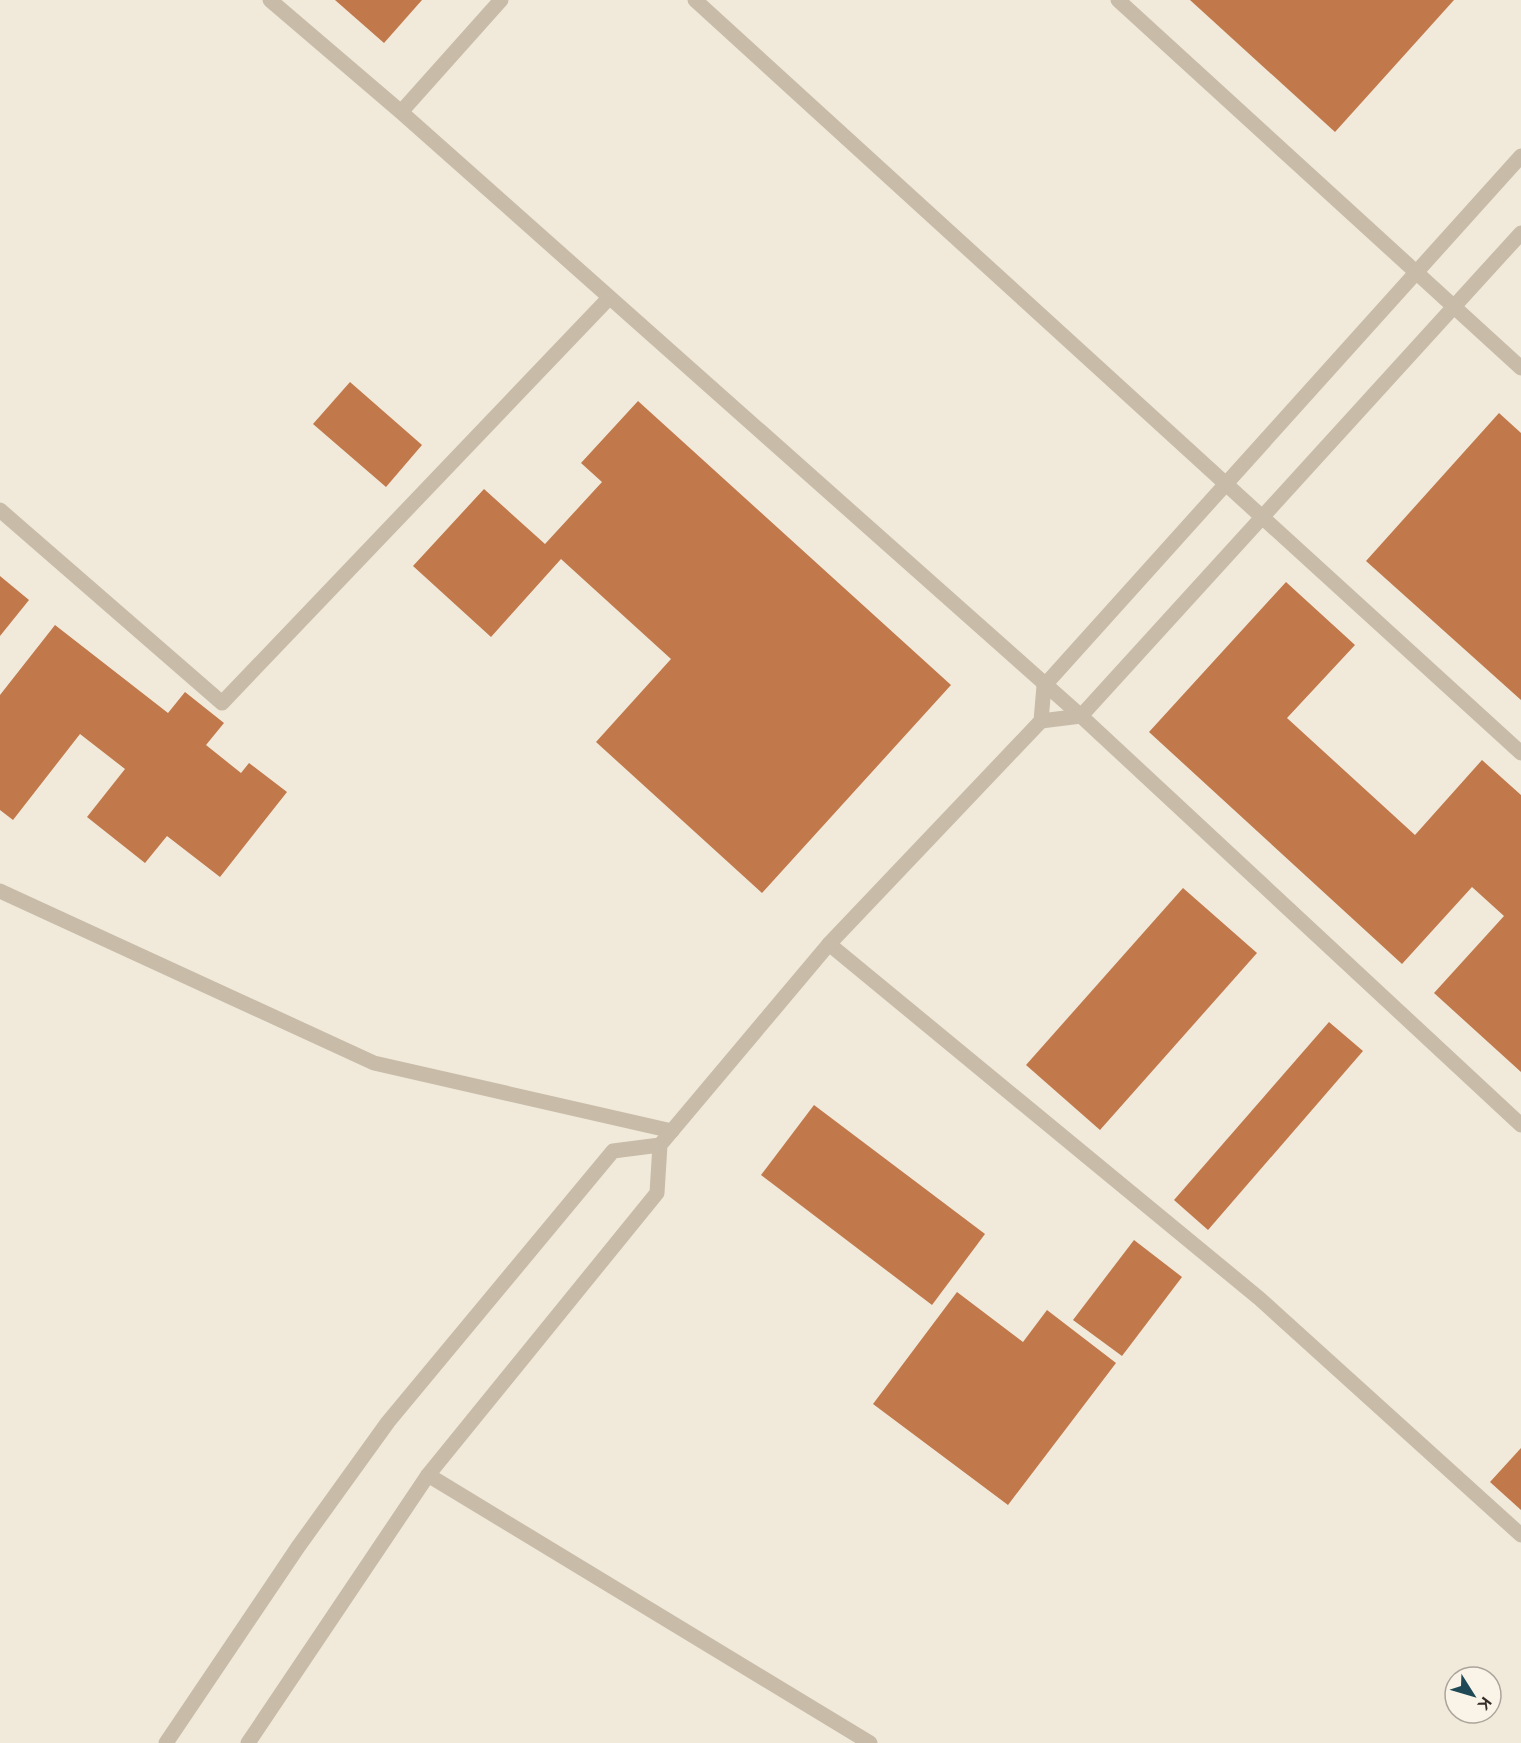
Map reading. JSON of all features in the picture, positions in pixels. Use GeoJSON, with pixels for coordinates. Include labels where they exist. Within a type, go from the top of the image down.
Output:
{"type":"FeatureCollection","features":[{"type":"Feature","properties":{"kind":"street"},"geometry":{"type":"LineString","coordinates":[[270,0],[401,112],[1044,686],[1081,716],[1521,1125]]}},
{"type":"Feature","properties":{"kind":"street"},"geometry":{"type":"LineString","coordinates":[[401,112],[501,0]]}},
{"type":"Feature","properties":{"kind":"street"},"geometry":{"type":"LineString","coordinates":[[695,0],[1521,753]]}},
{"type":"Feature","properties":{"kind":"street"},"geometry":{"type":"LineString","coordinates":[[1118,0],[1521,368]]}},
{"type":"Feature","properties":{"kind":"street"},"geometry":{"type":"LineString","coordinates":[[248,1743],[428,1475],[657,1193],[660,1145],[829,944],[1041,721],[1044,686],[1521,156]]}},
{"type":"Feature","properties":{"kind":"street"},"geometry":{"type":"LineString","coordinates":[[1041,721],[1081,716],[1521,233]]}},
{"type":"Feature","properties":{"kind":"street"},"geometry":{"type":"LineString","coordinates":[[0,510],[222,703],[609,298]]}},
{"type":"Feature","properties":{"kind":"street"},"geometry":{"type":"LineString","coordinates":[[0,891],[374,1063],[672,1131]]}},
{"type":"Feature","properties":{"kind":"street"},"geometry":{"type":"LineString","coordinates":[[829,944],[1260,1299],[1521,1535]]}},
{"type":"Feature","properties":{"kind":"street"},"geometry":{"type":"LineString","coordinates":[[166,1743],[298,1547],[388,1422],[613,1151],[660,1145]]}},
{"type":"Feature","properties":{"kind":"street"},"geometry":{"type":"LineString","coordinates":[[428,1475],[870,1743]]}},
{"type":"Feature","properties":{"kind":"building"},"geometry":{"type":"Polygon","coordinates":[[[335,0],[422,0],[384,43],[335,0]]]}},
{"type":"Feature","properties":{"kind":"building"},"geometry":{"type":"Polygon","coordinates":[[[1190,0],[1454,0],[1335,132],[1190,0]]]}},
{"type":"Feature","properties":{"kind":"building"},"geometry":{"type":"Polygon","coordinates":[[[350,382],[422,445],[386,487],[313,424],[350,382]]]}},
{"type":"Feature","properties":{"kind":"building"},"geometry":{"type":"Polygon","coordinates":[[[638,401],[951,685],[762,893],[596,742],[671,659],[561,559],[491,637],[413,566],[484,489],[545,544],[602,482],[581,463],[638,401]]]}},
{"type":"Feature","properties":{"kind":"building"},"geometry":{"type":"Polygon","coordinates":[[[1499,413],[1521,433],[1521,700],[1366,561],[1499,413]]]}},
{"type":"Feature","properties":{"kind":"building"},"geometry":{"type":"Polygon","coordinates":[[[0,576],[29,600],[0,636],[0,576]]]}},
{"type":"Feature","properties":{"kind":"building"},"geometry":{"type":"Polygon","coordinates":[[[1286,582],[1355,645],[1287,718],[1415,835],[1482,760],[1521,795],[1521,1072],[1434,993],[1504,916],[1472,887],[1402,964],[1149,732],[1286,582]]]}},
{"type":"Feature","properties":{"kind":"building"},"geometry":{"type":"Polygon","coordinates":[[[55,625],[168,713],[185,692],[224,723],[206,745],[241,773],[249,763],[287,792],[220,877],[167,836],[145,863],[87,817],[125,769],[80,734],[13,820],[0,810],[0,695],[55,625]]]}},
{"type":"Feature","properties":{"kind":"building"},"geometry":{"type":"Polygon","coordinates":[[[1183,888],[1257,953],[1100,1130],[1026,1065],[1183,888]]]}},
{"type":"Feature","properties":{"kind":"building"},"geometry":{"type":"Polygon","coordinates":[[[1329,1022],[1363,1051],[1208,1230],[1174,1200],[1329,1022]]]}},
{"type":"Feature","properties":{"kind":"building"},"geometry":{"type":"Polygon","coordinates":[[[814,1105],[985,1234],[932,1305],[761,1175],[814,1105]]]}},
{"type":"Feature","properties":{"kind":"building"},"geometry":{"type":"Polygon","coordinates":[[[1134,1240],[1182,1277],[1122,1356],[1073,1320],[1134,1240]]]}},
{"type":"Feature","properties":{"kind":"building"},"geometry":{"type":"Polygon","coordinates":[[[957,1292],[1023,1342],[1047,1310],[1116,1363],[1008,1505],[873,1404],[957,1292]]]}},
{"type":"Feature","properties":{"kind":"building"},"geometry":{"type":"Polygon","coordinates":[[[1521,1448],[1521,1510],[1490,1482],[1521,1448]]]}}]}
